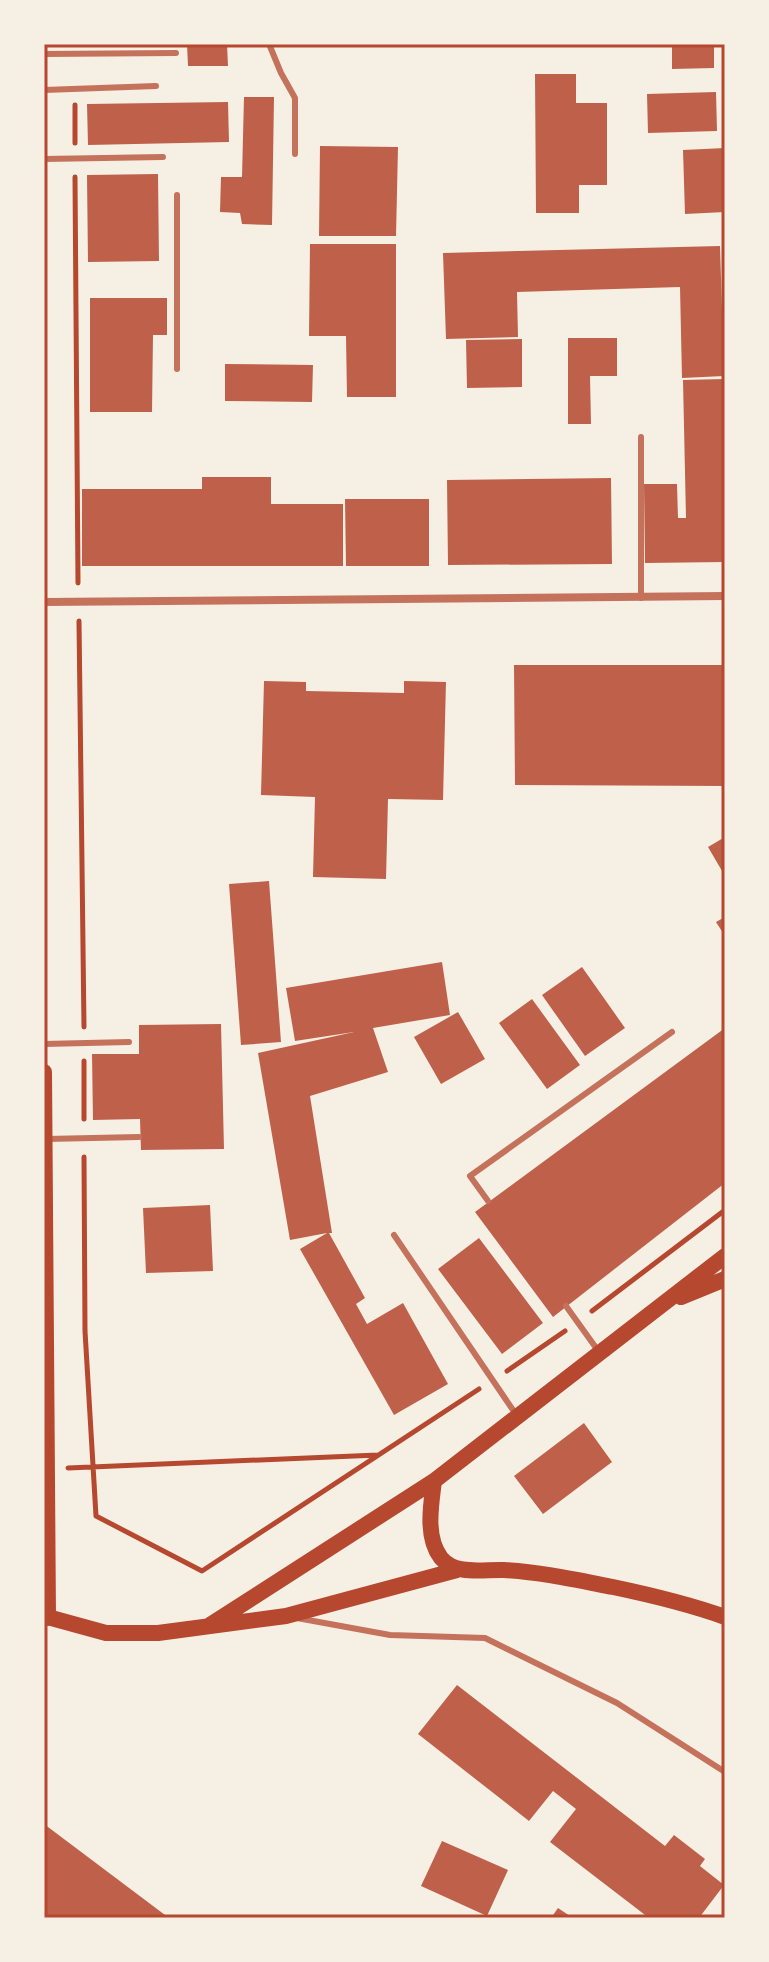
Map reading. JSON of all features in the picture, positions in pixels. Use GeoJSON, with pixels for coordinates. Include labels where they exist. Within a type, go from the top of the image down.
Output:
{"type":"FeatureCollection","features":[{"type":"Feature","properties":{"kind":"main road"},"geometry":{"type":"LineString","coordinates":[[44,1072],[46,1617],[106,1633],[158,1633],[286,1616],[457,1570],[536,1573],[698,1608],[725,1617]]}},
{"type":"Feature","properties":{"kind":"main road"},"geometry":{"type":"LineString","coordinates":[[210,1625],[434,1481],[725,1256]]}},
{"type":"Feature","properties":{"kind":"main road"},"geometry":{"type":"LineString","coordinates":[[661,1306],[725,1279]]}},
{"type":"Feature","properties":{"kind":"main road"},"geometry":{"type":"LineString","coordinates":[[434,1481],[432,1540],[442,1559],[457,1570]]}},
{"type":"Feature","properties":{"kind":"street"},"geometry":{"type":"LineString","coordinates":[[44,602],[725,596]]}},
{"type":"Feature","properties":{"kind":"lane"},"geometry":{"type":"LineString","coordinates":[[269,44],[295,98],[295,154]]}},
{"type":"Feature","properties":{"kind":"lane"},"geometry":{"type":"LineString","coordinates":[[44,54],[176,53]]}},
{"type":"Feature","properties":{"kind":"lane"},"geometry":{"type":"LineString","coordinates":[[44,90],[156,86]]}},
{"type":"Feature","properties":{"kind":"lane"},"geometry":{"type":"LineString","coordinates":[[44,159],[163,157]]}},
{"type":"Feature","properties":{"kind":"lane"},"geometry":{"type":"LineString","coordinates":[[177,195],[177,369]]}},
{"type":"Feature","properties":{"kind":"lane"},"geometry":{"type":"LineString","coordinates":[[641,437],[641,598]]}},
{"type":"Feature","properties":{"kind":"lane"},"geometry":{"type":"LineString","coordinates":[[488,1201],[470,1176],[672,1032]]}},
{"type":"Feature","properties":{"kind":"lane"},"geometry":{"type":"LineString","coordinates":[[44,1044],[129,1042]]}},
{"type":"Feature","properties":{"kind":"lane"},"geometry":{"type":"LineString","coordinates":[[45,1139],[139,1137]]}},
{"type":"Feature","properties":{"kind":"lane"},"geometry":{"type":"LineString","coordinates":[[394,1235],[517,1416]]}},
{"type":"Feature","properties":{"kind":"lane"},"geometry":{"type":"LineString","coordinates":[[566,1306],[600,1353]]}},
{"type":"Feature","properties":{"kind":"lane"},"geometry":{"type":"LineString","coordinates":[[286,1616],[390,1635],[485,1638],[617,1703],[725,1772]]}},
{"type":"Feature","properties":{"kind":"path"},"geometry":{"type":"LineString","coordinates":[[75,88],[85,1331],[96,1516],[202,1571],[547,1345],[725,1210]]}},
{"type":"Feature","properties":{"kind":"path"},"geometry":{"type":"LineString","coordinates":[[47,1469],[379,1455]]}},
{"type":"Feature","properties":{"kind":"building"},"geometry":{"type":"Polygon","coordinates":[[[82,44],[113,44],[113,47],[82,47],[82,44]]]}},
{"type":"Feature","properties":{"kind":"building"},"geometry":{"type":"Polygon","coordinates":[[[187,44],[227,44],[228,66],[188,66],[187,44]]]}},
{"type":"Feature","properties":{"kind":"building"},"geometry":{"type":"Polygon","coordinates":[[[672,44],[714,44],[714,68],[672,69],[672,44]]]}},
{"type":"Feature","properties":{"kind":"building"},"geometry":{"type":"Polygon","coordinates":[[[535,74],[576,74],[576,103],[607,103],[607,185],[579,185],[579,213],[536,213],[535,74]]]}},
{"type":"Feature","properties":{"kind":"building"},"geometry":{"type":"Polygon","coordinates":[[[716,92],[717,131],[648,133],[647,94],[716,92]]]}},
{"type":"Feature","properties":{"kind":"building"},"geometry":{"type":"Polygon","coordinates":[[[244,97],[274,97],[272,225],[242,224],[240,213],[220,212],[221,177],[242,177],[244,97]]]}},
{"type":"Feature","properties":{"kind":"building"},"geometry":{"type":"Polygon","coordinates":[[[228,102],[229,142],[88,145],[87,104],[228,102]]]}},
{"type":"Feature","properties":{"kind":"building"},"geometry":{"type":"Polygon","coordinates":[[[320,146],[398,147],[396,236],[319,236],[320,146]]]}},
{"type":"Feature","properties":{"kind":"building"},"geometry":{"type":"Polygon","coordinates":[[[725,148],[725,212],[685,214],[683,150],[725,148]]]}},
{"type":"Feature","properties":{"kind":"building"},"geometry":{"type":"Polygon","coordinates":[[[158,174],[159,261],[88,262],[87,175],[158,174]]]}},
{"type":"Feature","properties":{"kind":"building"},"geometry":{"type":"Polygon","coordinates":[[[310,244],[396,244],[396,397],[347,397],[346,336],[309,336],[310,244]]]}},
{"type":"Feature","properties":{"kind":"building"},"geometry":{"type":"Polygon","coordinates":[[[720,246],[724,376],[682,378],[680,287],[517,292],[518,337],[446,339],[443,253],[720,246]]]}},
{"type":"Feature","properties":{"kind":"building"},"geometry":{"type":"Polygon","coordinates":[[[90,298],[167,298],[167,335],[153,335],[152,412],[90,412],[90,298]]]}},
{"type":"Feature","properties":{"kind":"building"},"geometry":{"type":"Polygon","coordinates":[[[568,338],[617,338],[617,376],[590,376],[591,424],[568,424],[568,338]]]}},
{"type":"Feature","properties":{"kind":"building"},"geometry":{"type":"Polygon","coordinates":[[[522,339],[522,387],[467,388],[466,340],[522,339]]]}},
{"type":"Feature","properties":{"kind":"building"},"geometry":{"type":"Polygon","coordinates":[[[225,364],[313,365],[312,402],[225,401],[225,364]]]}},
{"type":"Feature","properties":{"kind":"building"},"geometry":{"type":"Polygon","coordinates":[[[724,379],[725,562],[645,563],[644,484],[677,484],[678,518],[686,518],[683,380],[724,379]]]}},
{"type":"Feature","properties":{"kind":"building"},"geometry":{"type":"Polygon","coordinates":[[[202,477],[271,477],[271,504],[343,504],[343,566],[82,566],[82,489],[202,489],[202,477]]]}},
{"type":"Feature","properties":{"kind":"building"},"geometry":{"type":"Polygon","coordinates":[[[611,478],[612,564],[448,565],[447,480],[611,478]]]}},
{"type":"Feature","properties":{"kind":"building"},"geometry":{"type":"Polygon","coordinates":[[[345,499],[429,499],[429,566],[346,566],[345,499]]]}},
{"type":"Feature","properties":{"kind":"building"},"geometry":{"type":"Polygon","coordinates":[[[514,665],[725,665],[725,786],[515,785],[514,665]]]}},
{"type":"Feature","properties":{"kind":"building"},"geometry":{"type":"Polygon","coordinates":[[[264,681],[306,682],[306,691],[404,693],[404,681],[446,682],[443,800],[388,799],[386,879],[313,877],[315,797],[261,795],[264,681]]]}},
{"type":"Feature","properties":{"kind":"building"},"geometry":{"type":"Polygon","coordinates":[[[725,837],[725,876],[708,847],[725,837]]]}},
{"type":"Feature","properties":{"kind":"building"},"geometry":{"type":"Polygon","coordinates":[[[269,881],[281,1042],[241,1045],[229,884],[269,881]]]}},
{"type":"Feature","properties":{"kind":"building"},"geometry":{"type":"Polygon","coordinates":[[[725,917],[725,936],[716,922],[725,917]]]}},
{"type":"Feature","properties":{"kind":"building"},"geometry":{"type":"Polygon","coordinates":[[[442,962],[450,1015],[373,1028],[388,1072],[310,1096],[332,1233],[329,1233],[365,1298],[356,1304],[367,1324],[403,1303],[448,1384],[394,1415],[300,1249],[327,1233],[290,1240],[258,1053],[354,1032],[295,1041],[286,988],[442,962]]]}},
{"type":"Feature","properties":{"kind":"building"},"geometry":{"type":"Polygon","coordinates":[[[582,967],[625,1028],[585,1056],[542,995],[582,967]]]}},
{"type":"Feature","properties":{"kind":"building"},"geometry":{"type":"Polygon","coordinates":[[[532,999],[580,1065],[547,1089],[499,1023],[532,999]]]}},
{"type":"Feature","properties":{"kind":"building"},"geometry":{"type":"Polygon","coordinates":[[[458,1012],[485,1059],[441,1084],[414,1037],[458,1012]]]}},
{"type":"Feature","properties":{"kind":"building"},"geometry":{"type":"Polygon","coordinates":[[[221,1024],[224,1149],[141,1150],[140,1119],[93,1120],[92,1054],[139,1054],[139,1025],[221,1024]]]}},
{"type":"Feature","properties":{"kind":"building"},"geometry":{"type":"Polygon","coordinates":[[[725,1028],[725,1183],[553,1317],[475,1212],[725,1028]]]}},
{"type":"Feature","properties":{"kind":"building"},"geometry":{"type":"Polygon","coordinates":[[[210,1205],[213,1271],[146,1273],[143,1208],[210,1205]]]}},
{"type":"Feature","properties":{"kind":"building"},"geometry":{"type":"Polygon","coordinates":[[[479,1238],[543,1323],[502,1354],[438,1269],[479,1238]]]}},
{"type":"Feature","properties":{"kind":"building"},"geometry":{"type":"Polygon","coordinates":[[[584,1423],[612,1462],[543,1514],[514,1476],[584,1423]]]}},
{"type":"Feature","properties":{"kind":"building"},"geometry":{"type":"Polygon","coordinates":[[[457,1685],[665,1846],[674,1835],[705,1859],[700,1866],[724,1885],[699,1918],[649,1918],[550,1842],[576,1809],[553,1791],[529,1821],[418,1734],[457,1685]]]}},
{"type":"Feature","properties":{"kind":"building"},"geometry":{"type":"Polygon","coordinates":[[[44,1824],[169,1918],[44,1918],[44,1824]]]}},
{"type":"Feature","properties":{"kind":"building"},"geometry":{"type":"Polygon","coordinates":[[[442,1841],[508,1870],[487,1916],[421,1886],[442,1841]]]}},
{"type":"Feature","properties":{"kind":"building"},"geometry":{"type":"Polygon","coordinates":[[[558,1908],[573,1918],[551,1918],[558,1908]]]}}]}
